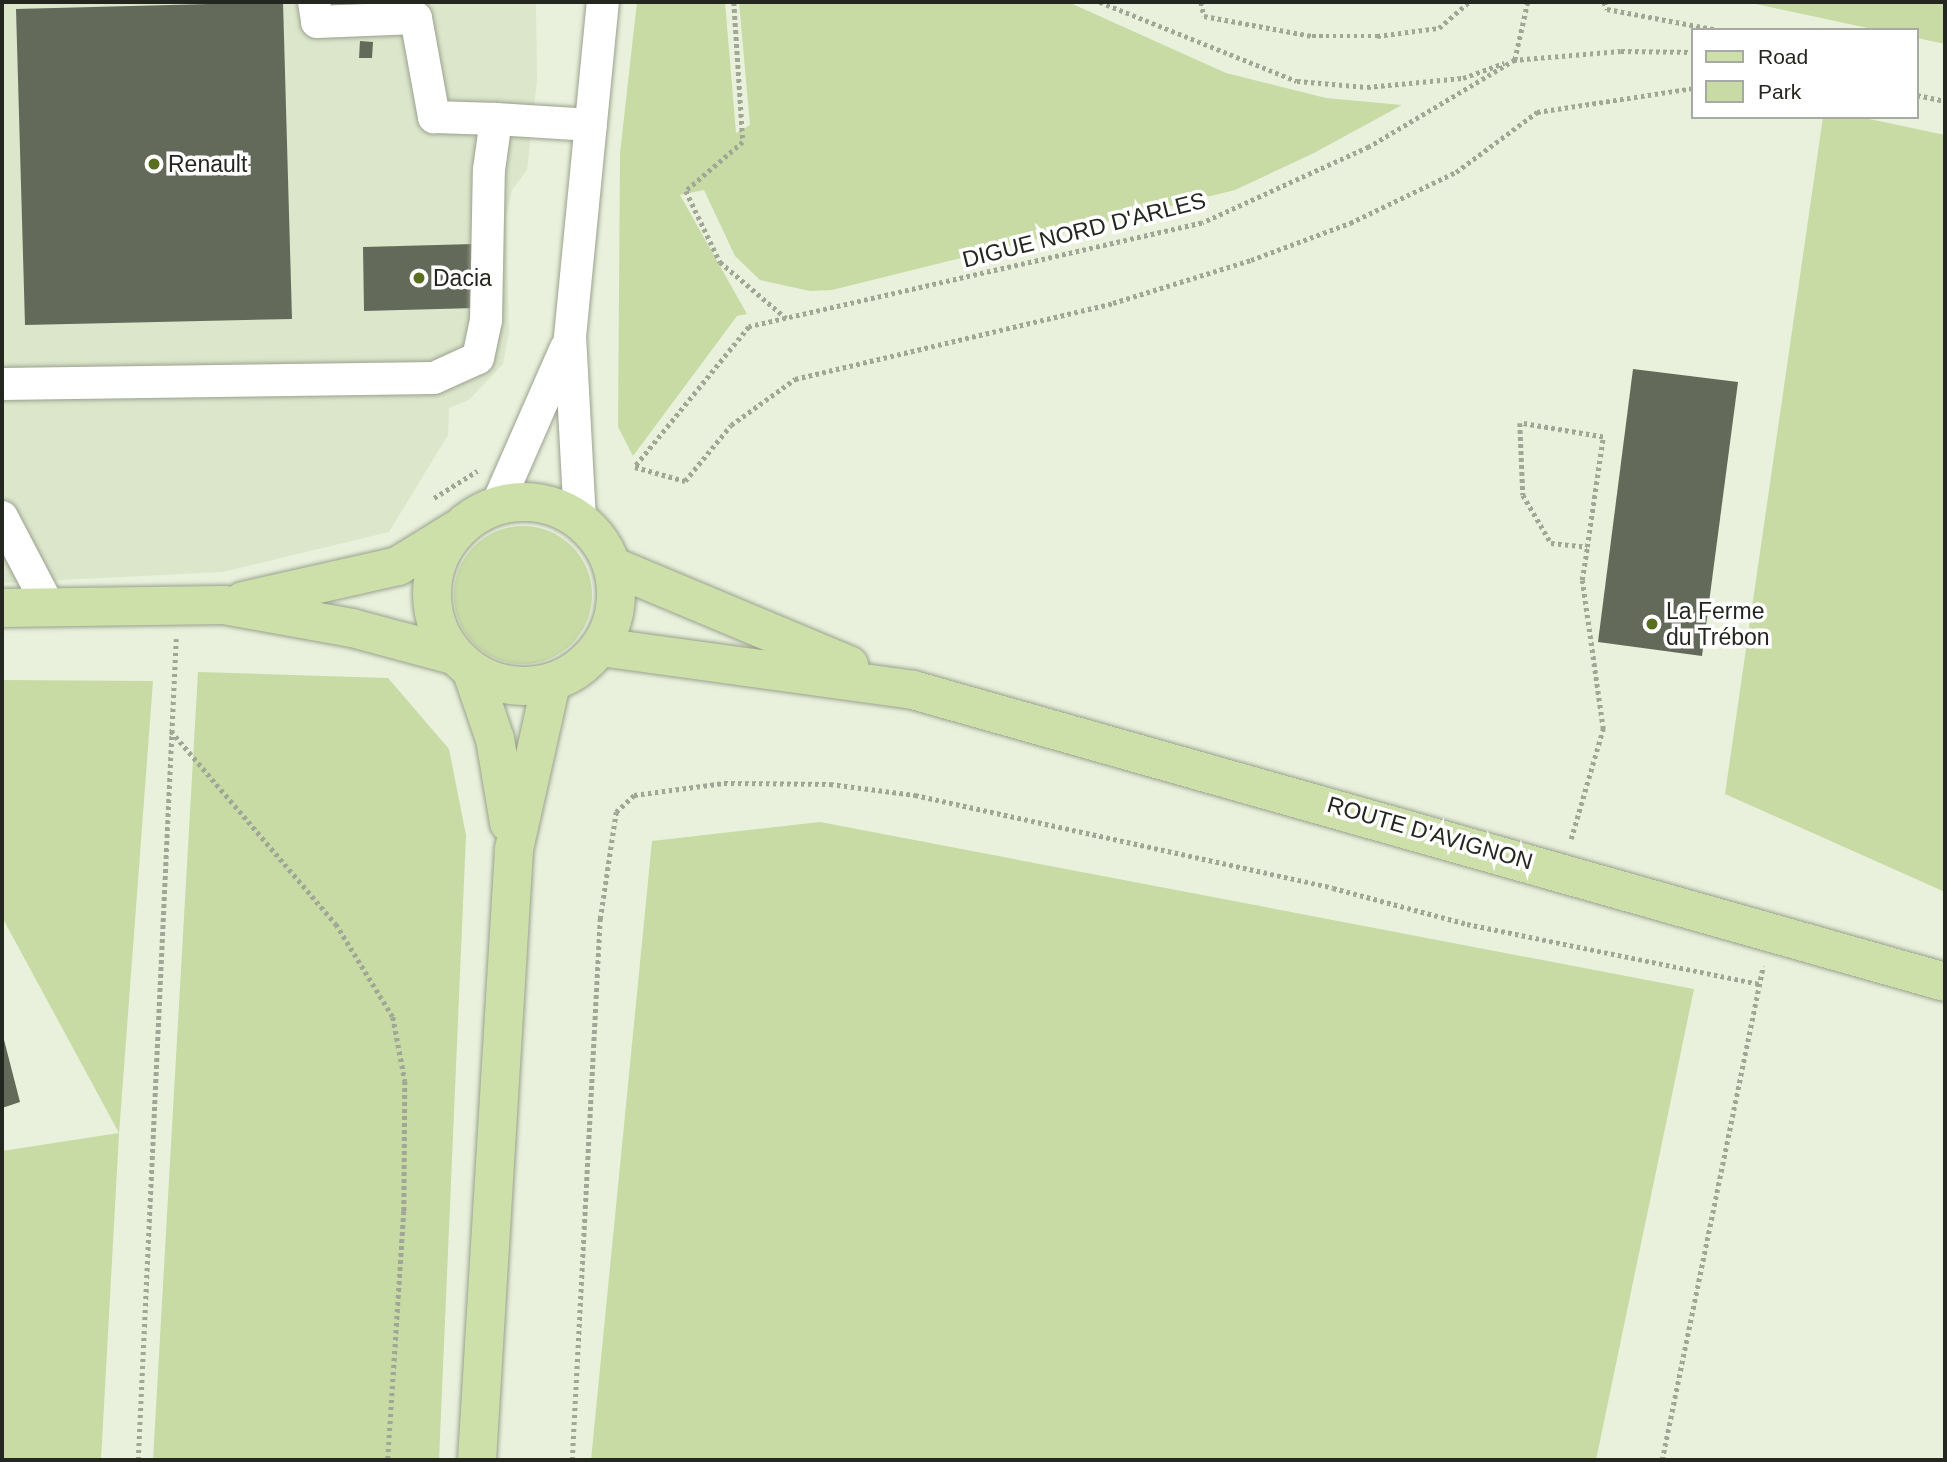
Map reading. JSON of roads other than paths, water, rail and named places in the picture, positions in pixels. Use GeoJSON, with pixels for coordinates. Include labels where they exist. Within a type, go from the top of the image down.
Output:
{"type":"FeatureCollection","features":[{"type":"Feature","properties":{"kind":"main road"},"geometry":{"type":"LineString","coordinates":[[2,608],[225,605],[352,628],[462,663],[518,687],[551,684],[579,670],[600,647],[616,604],[612,566],[600,541],[580,520],[554,506],[526,501],[497,505],[398,566],[225,605]]}},
{"type":"Feature","properties":{"kind":"main road"},"geometry":{"type":"LineString","coordinates":[[460,527],[443,549],[433,575],[432,603],[438,631],[462,663],[495,739],[514,849]]}},
{"type":"Feature","properties":{"kind":"main road"},"geometry":{"type":"LineString","coordinates":[[612,566],[913,690]]}},
{"type":"Feature","properties":{"kind":"main road"},"geometry":{"type":"LineString","coordinates":[[600,647],[913,690]]}},
{"type":"Feature","properties":{"kind":"main road"},"geometry":{"type":"LineString","coordinates":[[477,1460],[514,849],[551,684]]}},
{"type":"Feature","properties":{"kind":"main road","name":"ROUTE D'AVIGNON"},"geometry":{"type":"LineString","coordinates":[[913,690],[1562,870],[1945,982]]}},
{"type":"Feature","properties":{"kind":"street"},"geometry":{"type":"LineString","coordinates":[[314,2],[317,22],[416,18],[434,117],[591,125]]}},
{"type":"Feature","properties":{"kind":"street"},"geometry":{"type":"LineString","coordinates":[[580,520],[570,337],[604,2]]}},
{"type":"Feature","properties":{"kind":"street"},"geometry":{"type":"LineString","coordinates":[[2,384],[434,378],[478,358],[486,320],[489,170],[496,119]]}},
{"type":"Feature","properties":{"kind":"street"},"geometry":{"type":"LineString","coordinates":[[497,505],[570,337]]}},
{"type":"Feature","properties":{"kind":"street"},"geometry":{"type":"LineString","coordinates":[[2,517],[49,607]]}},
{"type":"Feature","properties":{"kind":"place","name":"Renault"},"geometry":{"type":"Point","coordinates":[154,164]}},
{"type":"Feature","properties":{"kind":"place","name":"Dacia"},"geometry":{"type":"Point","coordinates":[419,278]}},
{"type":"Feature","properties":{"kind":"place","name":"La Ferme du Trébon"},"geometry":{"type":"Point","coordinates":[1652,624]}}]}
